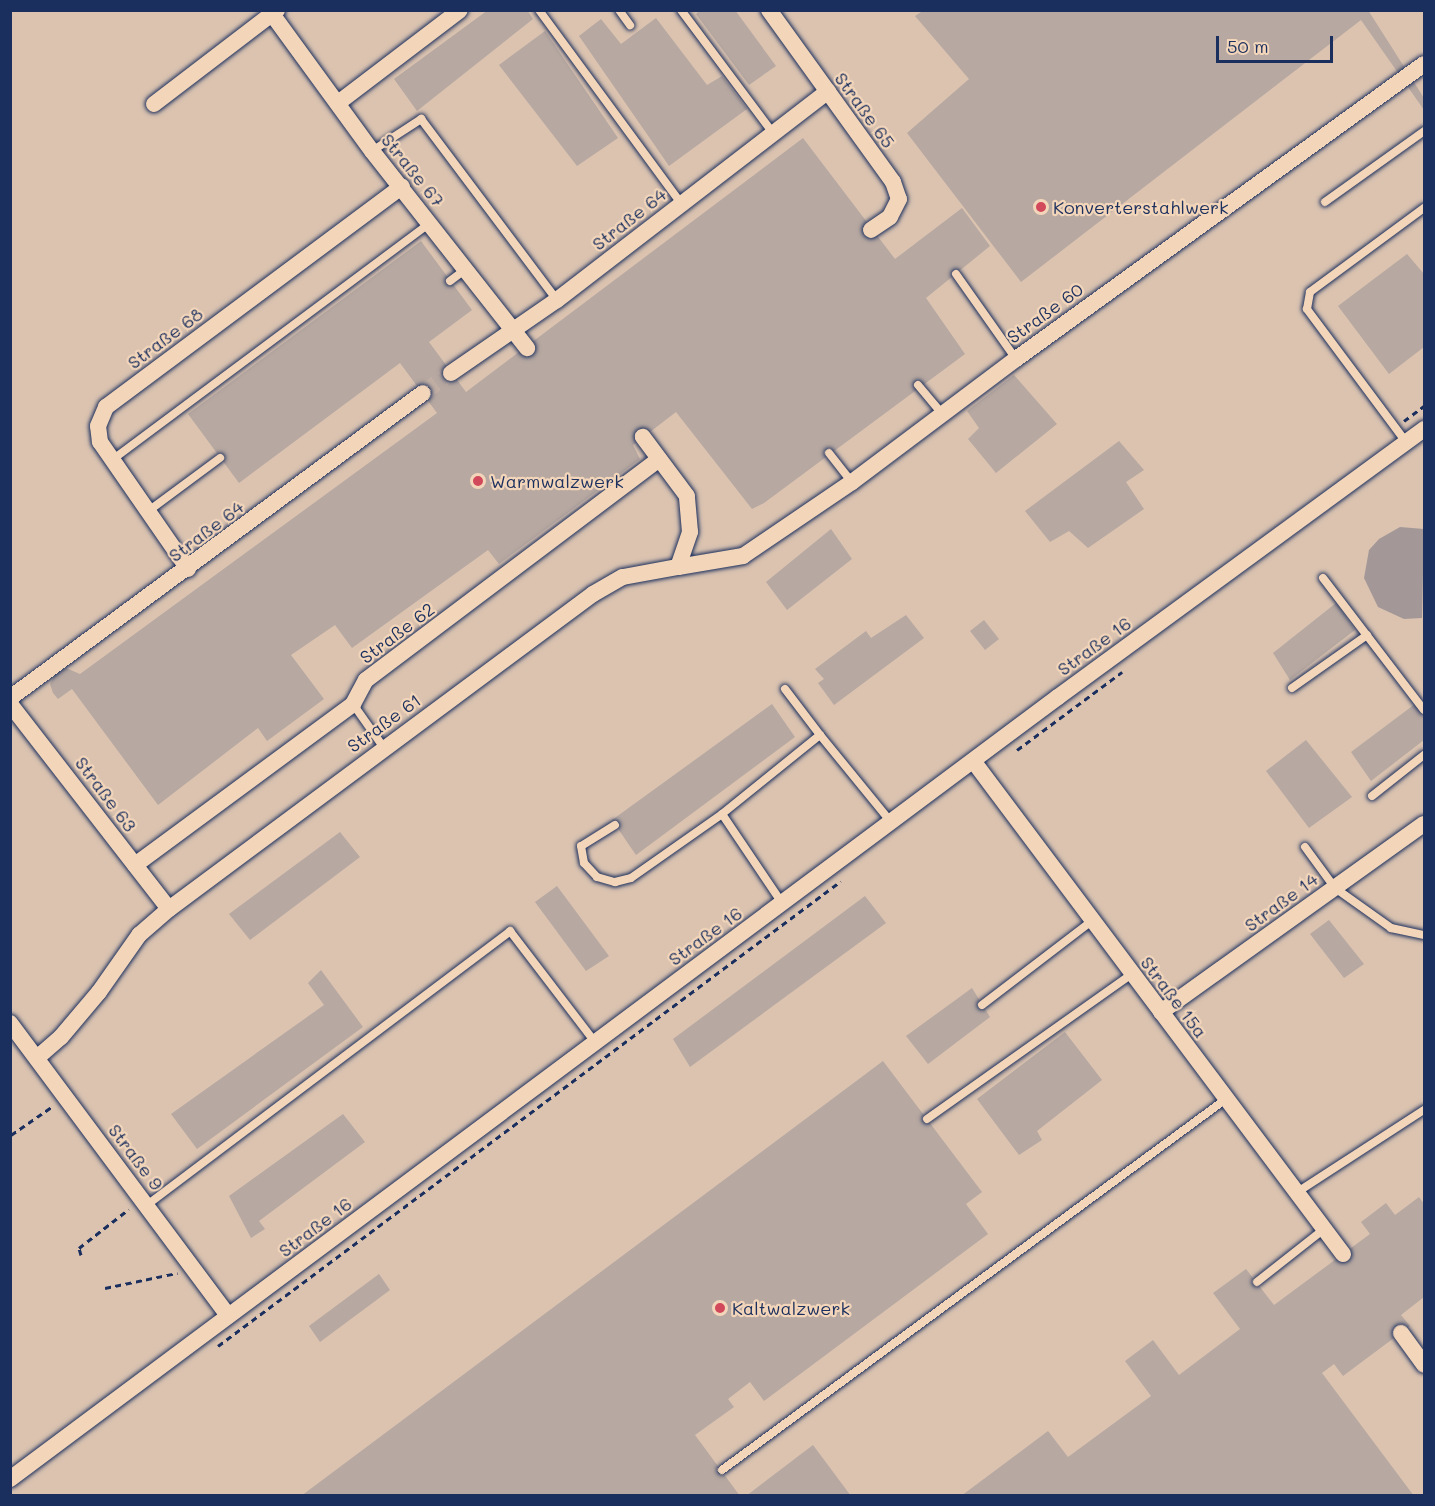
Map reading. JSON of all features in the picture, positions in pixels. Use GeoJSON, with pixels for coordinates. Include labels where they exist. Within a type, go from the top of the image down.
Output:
{"type":"FeatureCollection","features":[{"type":"Feature","properties":{"kind":"street"},"geometry":{"type":"LineString","coordinates":[[338,103],[460,10]]}},
{"type":"Feature","properties":{"kind":"street","name":"Straße 65"},"geometry":{"type":"LineString","coordinates":[[769,10],[896,191],[898,200],[890,217],[871,230]]}},
{"type":"Feature","properties":{"kind":"street"},"geometry":{"type":"LineString","coordinates":[[154,104],[274,12]]}},
{"type":"Feature","properties":{"kind":"street","name":"Straße 67"},"geometry":{"type":"LineString","coordinates":[[274,12],[372,151],[468,268],[527,348]]}},
{"type":"Feature","properties":{"kind":"street","name":"Straße 60"},"geometry":{"type":"LineString","coordinates":[[678,567],[743,556],[852,482],[1016,359],[1425,64]]}},
{"type":"Feature","properties":{"kind":"street","name":"Straße 64"},"geometry":{"type":"LineString","coordinates":[[451,373],[556,300],[828,91]]}},
{"type":"Feature","properties":{"kind":"street","name":"Straße 68"},"geometry":{"type":"LineString","coordinates":[[188,569],[100,442],[98,426],[106,407],[402,186]]}},
{"type":"Feature","properties":{"kind":"street","name":"Straße 64"},"geometry":{"type":"LineString","coordinates":[[10,698],[188,569],[423,393]]}},
{"type":"Feature","properties":{"kind":"street","name":"Straße 16"},"geometry":{"type":"LineString","coordinates":[[10,1479],[891,822],[1425,429]]}},
{"type":"Feature","properties":{"kind":"street"},"geometry":{"type":"LineString","coordinates":[[643,437],[687,496],[690,532],[678,567]]}},
{"type":"Feature","properties":{"kind":"street","name":"Straße 62"},"geometry":{"type":"LineString","coordinates":[[135,865],[353,704],[366,681],[660,459]]}},
{"type":"Feature","properties":{"kind":"street","name":"Straße 61"},"geometry":{"type":"LineString","coordinates":[[38,1057],[61,1037],[99,992],[139,935],[169,909],[593,594],[623,578],[678,567]]}},
{"type":"Feature","properties":{"kind":"street","name":"Straße 63"},"geometry":{"type":"LineString","coordinates":[[10,705],[169,909]]}},
{"type":"Feature","properties":{"kind":"street","name":"Straße 15a"},"geometry":{"type":"LineString","coordinates":[[974,762],[1343,1254]]}},
{"type":"Feature","properties":{"kind":"street","name":"Straße 14"},"geometry":{"type":"LineString","coordinates":[[1161,1012],[1425,824]]}},
{"type":"Feature","properties":{"kind":"street","name":"Straße 9"},"geometry":{"type":"LineString","coordinates":[[10,1023],[38,1057],[228,1316]]}},
{"type":"Feature","properties":{"kind":"street"},"geometry":{"type":"LineString","coordinates":[[1401,1333],[1424,1361]]}},
{"type":"Feature","properties":{"kind":"lane"},"geometry":{"type":"LineString","coordinates":[[539,10],[681,203]]}},
{"type":"Feature","properties":{"kind":"lane"},"geometry":{"type":"LineString","coordinates":[[619,10],[630,25]]}},
{"type":"Feature","properties":{"kind":"lane"},"geometry":{"type":"LineString","coordinates":[[681,10],[773,133]]}},
{"type":"Feature","properties":{"kind":"lane"},"geometry":{"type":"LineString","coordinates":[[372,151],[422,119],[556,300]]}},
{"type":"Feature","properties":{"kind":"lane"},"geometry":{"type":"LineString","coordinates":[[1325,202],[1425,131]]}},
{"type":"Feature","properties":{"kind":"lane"},"geometry":{"type":"LineString","coordinates":[[1406,442],[1307,309],[1310,292],[1425,208]]}},
{"type":"Feature","properties":{"kind":"lane"},"geometry":{"type":"LineString","coordinates":[[112,460],[431,222]]}},
{"type":"Feature","properties":{"kind":"lane"},"geometry":{"type":"LineString","coordinates":[[450,281],[468,268]]}},
{"type":"Feature","properties":{"kind":"lane"},"geometry":{"type":"LineString","coordinates":[[957,274],[1016,359]]}},
{"type":"Feature","properties":{"kind":"lane"},"geometry":{"type":"LineString","coordinates":[[918,385],[942,414]]}},
{"type":"Feature","properties":{"kind":"lane"},"geometry":{"type":"LineString","coordinates":[[829,453],[852,482]]}},
{"type":"Feature","properties":{"kind":"lane"},"geometry":{"type":"LineString","coordinates":[[147,512],[220,458]]}},
{"type":"Feature","properties":{"kind":"lane"},"geometry":{"type":"LineString","coordinates":[[1323,578],[1425,710]]}},
{"type":"Feature","properties":{"kind":"lane"},"geometry":{"type":"LineString","coordinates":[[1292,688],[1367,635]]}},
{"type":"Feature","properties":{"kind":"lane"},"geometry":{"type":"LineString","coordinates":[[785,689],[891,822]]}},
{"type":"Feature","properties":{"kind":"lane"},"geometry":{"type":"LineString","coordinates":[[353,704],[384,748]]}},
{"type":"Feature","properties":{"kind":"lane"},"geometry":{"type":"LineString","coordinates":[[615,825],[581,846],[584,863],[597,877],[615,882],[631,878],[722,814],[820,735]]}},
{"type":"Feature","properties":{"kind":"lane"},"geometry":{"type":"LineString","coordinates":[[1372,796],[1425,755]]}},
{"type":"Feature","properties":{"kind":"lane"},"geometry":{"type":"LineString","coordinates":[[722,814],[782,903]]}},
{"type":"Feature","properties":{"kind":"lane"},"geometry":{"type":"LineString","coordinates":[[1305,847],[1335,888],[1391,928],[1425,935]]}},
{"type":"Feature","properties":{"kind":"lane"},"geometry":{"type":"LineString","coordinates":[[982,1005],[1092,921]]}},
{"type":"Feature","properties":{"kind":"lane"},"geometry":{"type":"LineString","coordinates":[[145,1202],[510,931],[595,1042]]}},
{"type":"Feature","properties":{"kind":"lane"},"geometry":{"type":"LineString","coordinates":[[927,1119],[1132,974]]}},
{"type":"Feature","properties":{"kind":"lane"},"geometry":{"type":"LineString","coordinates":[[722,1470],[1226,1099]]}},
{"type":"Feature","properties":{"kind":"lane"},"geometry":{"type":"LineString","coordinates":[[1296,1193],[1425,1110]]}},
{"type":"Feature","properties":{"kind":"lane"},"geometry":{"type":"LineString","coordinates":[[1257,1282],[1324,1229]]}},
{"type":"Feature","properties":{"kind":"path"},"geometry":{"type":"LineString","coordinates":[[1012,753],[1127,668]]}},
{"type":"Feature","properties":{"kind":"path"},"geometry":{"type":"LineString","coordinates":[[213,1350],[850,874]]}},
{"type":"Feature","properties":{"kind":"path"},"geometry":{"type":"LineString","coordinates":[[11,1135],[66,1096]]}},
{"type":"Feature","properties":{"kind":"path"},"geometry":{"type":"LineString","coordinates":[[81,1255],[79,1248],[145,1202]]}},
{"type":"Feature","properties":{"kind":"path"},"geometry":{"type":"LineString","coordinates":[[105,1288],[193,1269]]}},
{"type":"Feature","properties":{"kind":"shaded area"},"geometry":{"type":"Polygon","coordinates":[[[10,11],[1424,11],[1424,1495],[11,1495],[10,11]]]}},
{"type":"Feature","properties":{"kind":"shaded area"},"geometry":{"type":"Polygon","coordinates":[[[1400,527],[1424,529],[1422,618],[1404,619],[1378,607],[1364,578],[1369,550],[1379,539],[1400,527]]]}},
{"type":"Feature","properties":{"kind":"building"},"geometry":{"type":"Polygon","coordinates":[[[488,10],[527,10],[533,19],[417,111],[394,79],[488,10]]]}},
{"type":"Feature","properties":{"kind":"building"},"geometry":{"type":"Polygon","coordinates":[[[700,10],[735,10],[776,66],[749,85],[696,14],[700,10]]]}},
{"type":"Feature","properties":{"kind":"building","name":"Konverterstahlwerk"},"geometry":{"type":"Polygon","coordinates":[[[924,10],[1368,10],[1424,98],[1424,110],[1361,20],[1021,282],[907,133],[969,79],[915,16],[924,10]]]}},
{"type":"Feature","properties":{"kind":"building"},"geometry":{"type":"Polygon","coordinates":[[[656,18],[707,85],[722,76],[747,109],[669,166],[579,36],[601,19],[621,44],[656,18]]]}},
{"type":"Feature","properties":{"kind":"building"},"geometry":{"type":"Polygon","coordinates":[[[545,31],[618,138],[577,166],[499,65],[545,31]]]}},
{"type":"Feature","properties":{"kind":"building","name":"Warmwalzwerk"},"geometry":{"type":"Polygon","coordinates":[[[803,138],[895,259],[962,208],[990,246],[926,298],[965,354],[764,503],[752,509],[676,412],[633,445],[640,459],[499,564],[488,550],[352,648],[335,625],[291,655],[324,699],[267,741],[258,728],[158,805],[72,689],[58,699],[53,693],[50,684],[56,673],[66,668],[80,674],[437,413],[400,363],[239,483],[188,414],[421,241],[472,310],[429,342],[466,392],[803,138]]]}},
{"type":"Feature","properties":{"kind":"building"},"geometry":{"type":"Polygon","coordinates":[[[1407,254],[1424,274],[1424,347],[1389,374],[1338,306],[1407,254]]]}},
{"type":"Feature","properties":{"kind":"building"},"geometry":{"type":"Polygon","coordinates":[[[1014,375],[1057,424],[996,473],[968,439],[979,428],[967,411],[1014,375]]]}},
{"type":"Feature","properties":{"kind":"building"},"geometry":{"type":"Polygon","coordinates":[[[1119,441],[1144,470],[1126,482],[1144,509],[1088,548],[1069,531],[1050,542],[1025,511],[1119,441]]]}},
{"type":"Feature","properties":{"kind":"building"},"geometry":{"type":"Polygon","coordinates":[[[831,529],[852,559],[787,610],[766,582],[831,529]]]}},
{"type":"Feature","properties":{"kind":"building"},"geometry":{"type":"Polygon","coordinates":[[[1336,603],[1355,630],[1290,680],[1273,653],[1336,603]]]}},
{"type":"Feature","properties":{"kind":"building"},"geometry":{"type":"Polygon","coordinates":[[[906,615],[924,638],[834,705],[818,683],[824,679],[815,669],[866,631],[871,638],[906,615]]]}},
{"type":"Feature","properties":{"kind":"building"},"geometry":{"type":"Polygon","coordinates":[[[984,620],[999,639],[985,650],[970,631],[984,620]]]}},
{"type":"Feature","properties":{"kind":"building"},"geometry":{"type":"Polygon","coordinates":[[[772,704],[795,737],[636,855],[612,820],[772,704]]]}},
{"type":"Feature","properties":{"kind":"building"},"geometry":{"type":"Polygon","coordinates":[[[1415,704],[1424,717],[1424,740],[1371,781],[1351,752],[1415,704]]]}},
{"type":"Feature","properties":{"kind":"building"},"geometry":{"type":"Polygon","coordinates":[[[1306,740],[1352,797],[1309,828],[1266,771],[1306,740]]]}},
{"type":"Feature","properties":{"kind":"building"},"geometry":{"type":"Polygon","coordinates":[[[340,832],[360,857],[250,940],[229,914],[340,832]]]}},
{"type":"Feature","properties":{"kind":"building"},"geometry":{"type":"Polygon","coordinates":[[[557,886],[609,956],[586,971],[535,902],[557,886]]]}},
{"type":"Feature","properties":{"kind":"building"},"geometry":{"type":"Polygon","coordinates":[[[865,896],[886,923],[690,1067],[673,1039],[865,896]]]}},
{"type":"Feature","properties":{"kind":"building"},"geometry":{"type":"Polygon","coordinates":[[[1329,920],[1364,964],[1344,978],[1310,934],[1329,920]]]}},
{"type":"Feature","properties":{"kind":"building"},"geometry":{"type":"Polygon","coordinates":[[[321,970],[363,1027],[197,1149],[171,1114],[324,1005],[308,983],[321,970]]]}},
{"type":"Feature","properties":{"kind":"building"},"geometry":{"type":"Polygon","coordinates":[[[972,988],[990,1017],[928,1064],[906,1036],[972,988]]]}},
{"type":"Feature","properties":{"kind":"building"},"geometry":{"type":"Polygon","coordinates":[[[1065,1032],[1102,1080],[1037,1131],[1042,1140],[1019,1155],[977,1099],[1065,1032]]]}},
{"type":"Feature","properties":{"kind":"building","name":"Kaltwalzwerk"},"geometry":{"type":"Polygon","coordinates":[[[883,1061],[982,1192],[966,1204],[988,1234],[764,1401],[750,1382],[728,1399],[734,1407],[695,1435],[740,1496],[301,1496],[883,1061]]]}},
{"type":"Feature","properties":{"kind":"building"},"geometry":{"type":"Polygon","coordinates":[[[343,1114],[365,1142],[259,1221],[265,1229],[251,1238],[229,1196],[343,1114]]]}},
{"type":"Feature","properties":{"kind":"building"},"geometry":{"type":"Polygon","coordinates":[[[1419,1197],[1424,1204],[1424,1297],[1401,1315],[1410,1326],[1343,1376],[1334,1364],[1322,1373],[1414,1496],[961,1496],[1048,1431],[1068,1457],[1151,1396],[1125,1361],[1153,1340],[1179,1375],[1240,1329],[1213,1293],[1246,1269],[1274,1305],[1370,1234],[1361,1222],[1386,1203],[1395,1215],[1419,1197]]]}},
{"type":"Feature","properties":{"kind":"building"},"geometry":{"type":"Polygon","coordinates":[[[379,1274],[390,1290],[320,1342],[309,1326],[379,1274]]]}},
{"type":"Feature","properties":{"kind":"building"},"geometry":{"type":"Polygon","coordinates":[[[813,1445],[851,1496],[746,1496],[813,1445]]]}},
{"type":"Feature","properties":{"kind":"tunnel"},"geometry":{"type":"LineString","coordinates":[[423,393],[451,373]]}},
{"type":"Feature","properties":{"kind":"place","name":"Konverterstahlwerk"},"geometry":{"type":"Point","coordinates":[1041,207]}},
{"type":"Feature","properties":{"kind":"place","name":"Warmwalzwerk"},"geometry":{"type":"Point","coordinates":[478,481]}},
{"type":"Feature","properties":{"kind":"place","name":"Kaltwalzwerk"},"geometry":{"type":"Point","coordinates":[720,1308]}}]}
